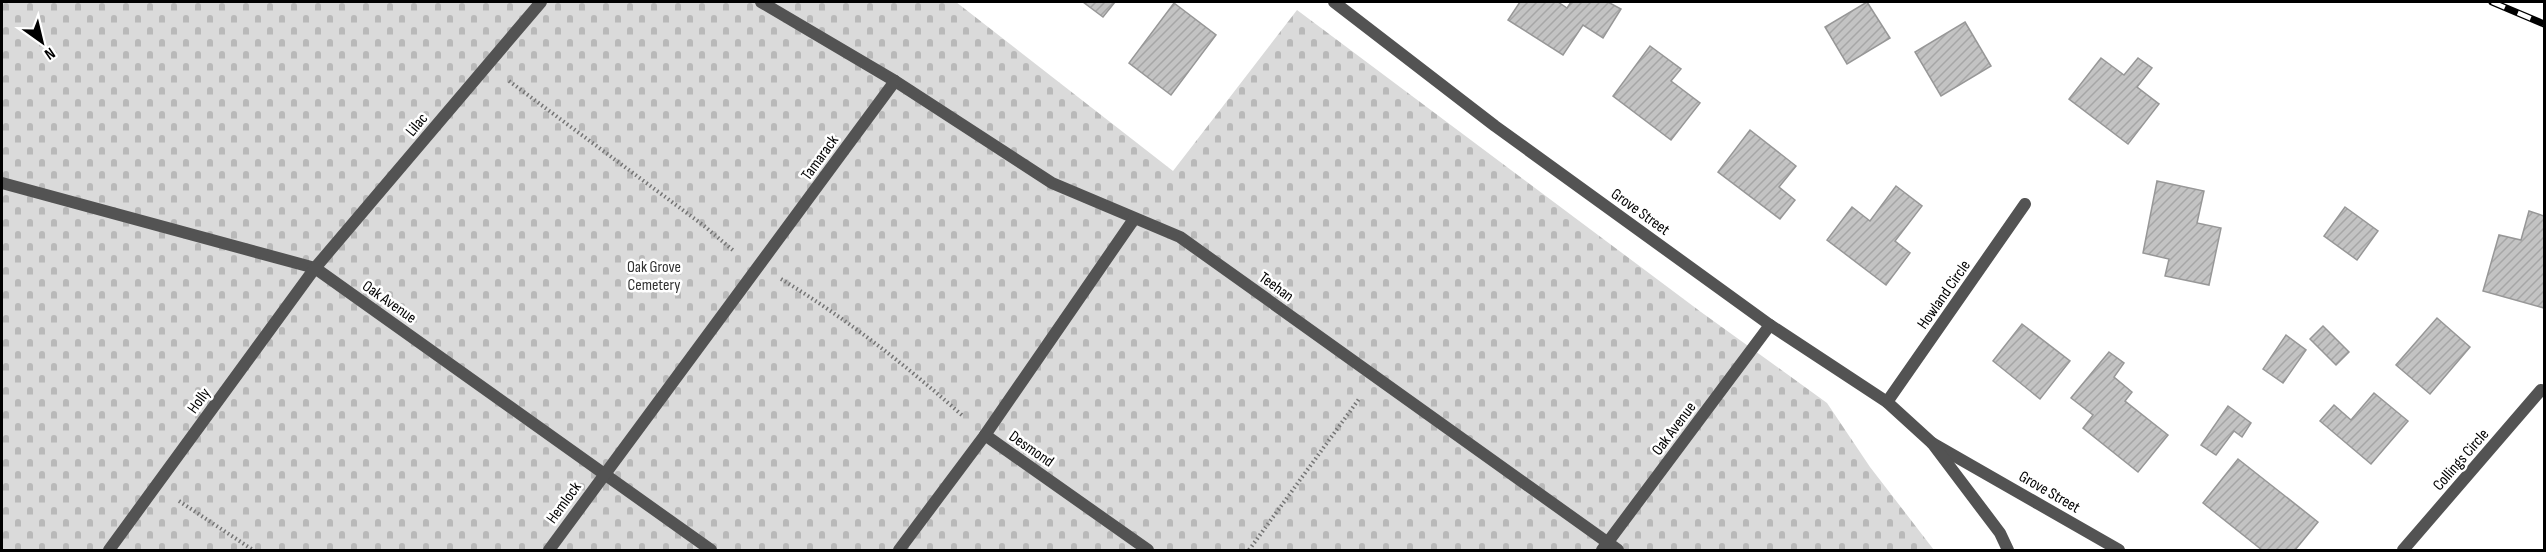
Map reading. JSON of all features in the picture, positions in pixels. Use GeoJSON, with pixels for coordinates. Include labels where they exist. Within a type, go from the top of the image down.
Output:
{"type":"FeatureCollection","features":[{"type":"Feature","properties":{"kind":"street","name":"Lilac"},"geometry":{"type":"LineString","coordinates":[[315,268],[541,2]]}},
{"type":"Feature","properties":{"kind":"street"},"geometry":{"type":"LineString","coordinates":[[761,2],[895,81],[1052,183],[1134,219],[985,435]]}},
{"type":"Feature","properties":{"kind":"street","name":"Grove Street"},"geometry":{"type":"LineString","coordinates":[[1334,2],[1495,126],[1770,325],[1887,402],[1932,443],[2000,533],[2008,550]]}},
{"type":"Feature","properties":{"kind":"street","name":"Tamarack"},"geometry":{"type":"LineString","coordinates":[[605,473],[895,81]]}},
{"type":"Feature","properties":{"kind":"street","name":"Oak Avenue"},"geometry":{"type":"LineString","coordinates":[[2,183],[315,268],[711,550]]}},
{"type":"Feature","properties":{"kind":"street","name":"Howland Circle"},"geometry":{"type":"LineString","coordinates":[[1887,402],[2025,204]]}},
{"type":"Feature","properties":{"kind":"street","name":"Teehan"},"geometry":{"type":"LineString","coordinates":[[1134,219],[1180,237],[1609,548]]}},
{"type":"Feature","properties":{"kind":"street","name":"Holly"},"geometry":{"type":"LineString","coordinates":[[109,550],[315,268]]}},
{"type":"Feature","properties":{"kind":"street","name":"Oak Avenue"},"geometry":{"type":"LineString","coordinates":[[1609,548],[1770,325]]}},
{"type":"Feature","properties":{"kind":"street","name":"Collings Circle"},"geometry":{"type":"LineString","coordinates":[[2403,550],[2541,390]]}},
{"type":"Feature","properties":{"kind":"street","name":"Desmond"},"geometry":{"type":"LineString","coordinates":[[899,550],[985,435],[1148,550]]}},
{"type":"Feature","properties":{"kind":"street","name":"Grove Street"},"geometry":{"type":"LineString","coordinates":[[1932,443],[2119,550]]}},
{"type":"Feature","properties":{"kind":"street","name":"Hemlock"},"geometry":{"type":"LineString","coordinates":[[549,550],[605,473]]}},
{"type":"Feature","properties":{"kind":"path"},"geometry":{"type":"LineString","coordinates":[[487,66],[758,268],[835,313],[920,378],[985,435]]}},
{"type":"Feature","properties":{"kind":"path"},"geometry":{"type":"LineString","coordinates":[[1249,550],[1375,377]]}},
{"type":"Feature","properties":{"kind":"path"},"geometry":{"type":"LineString","coordinates":[[156,486],[254,550]]}},
{"type":"Feature","properties":{"kind":"green space","name":"Oak Grove Cemetery"},"geometry":{"type":"Polygon","coordinates":[[[2,2],[956,2],[1173,171],[1297,10],[1701,312],[1827,403],[1870,467],[1934,550],[2,550],[2,2]]]}},
{"type":"Feature","properties":{"kind":"building"},"geometry":{"type":"Polygon","coordinates":[[[1083,2],[1115,2],[1103,17],[1083,2]]]}},
{"type":"Feature","properties":{"kind":"building"},"geometry":{"type":"Polygon","coordinates":[[[1520,2],[1558,2],[1567,8],[1571,2],[1608,2],[1621,9],[1603,38],[1583,25],[1563,55],[1508,20],[1520,2]]]}},
{"type":"Feature","properties":{"kind":"building"},"geometry":{"type":"Polygon","coordinates":[[[1867,2],[1890,38],[1847,64],[1825,27],[1867,2]]]}},
{"type":"Feature","properties":{"kind":"building"},"geometry":{"type":"Polygon","coordinates":[[[1174,3],[1216,35],[1171,95],[1129,63],[1174,3]]]}},
{"type":"Feature","properties":{"kind":"building"},"geometry":{"type":"Polygon","coordinates":[[[1965,22],[1991,66],[1941,96],[1915,52],[1965,22]]]}},
{"type":"Feature","properties":{"kind":"building"},"geometry":{"type":"Polygon","coordinates":[[[1650,46],[1681,69],[1671,81],[1700,103],[1671,140],[1613,96],[1650,46]]]}},
{"type":"Feature","properties":{"kind":"building"},"geometry":{"type":"Polygon","coordinates":[[[2101,58],[2124,75],[2138,58],[2152,68],[2137,87],[2159,104],[2128,144],[2069,99],[2101,58]]]}},
{"type":"Feature","properties":{"kind":"building"},"geometry":{"type":"Polygon","coordinates":[[[1750,130],[1796,166],[1779,187],[1795,200],[1780,219],[1718,172],[1750,130]]]}},
{"type":"Feature","properties":{"kind":"building"},"geometry":{"type":"Polygon","coordinates":[[[2157,181],[2204,191],[2197,223],[2221,228],[2209,285],[2165,276],[2169,259],[2143,253],[2157,181]]]}},
{"type":"Feature","properties":{"kind":"building"},"geometry":{"type":"Polygon","coordinates":[[[1896,186],[1922,206],[1895,241],[1910,253],[1886,285],[1827,240],[1852,207],[1870,221],[1896,186]]]}},
{"type":"Feature","properties":{"kind":"building"},"geometry":{"type":"Polygon","coordinates":[[[2345,207],[2378,231],[2357,260],[2324,236],[2345,207]]]}},
{"type":"Feature","properties":{"kind":"building"},"geometry":{"type":"Polygon","coordinates":[[[2529,211],[2544,216],[2544,308],[2483,291],[2499,235],[2521,240],[2529,211]]]}},
{"type":"Feature","properties":{"kind":"building"},"geometry":{"type":"Polygon","coordinates":[[[2437,318],[2470,347],[2430,394],[2396,365],[2437,318]]]}},
{"type":"Feature","properties":{"kind":"building"},"geometry":{"type":"Polygon","coordinates":[[[2022,324],[2070,361],[2040,399],[1993,361],[2022,324]]]}},
{"type":"Feature","properties":{"kind":"building"},"geometry":{"type":"Polygon","coordinates":[[[2323,326],[2349,352],[2336,365],[2310,339],[2323,326]]]}},
{"type":"Feature","properties":{"kind":"building"},"geometry":{"type":"Polygon","coordinates":[[[2286,335],[2306,350],[2283,383],[2263,369],[2286,335]]]}},
{"type":"Feature","properties":{"kind":"building"},"geometry":{"type":"Polygon","coordinates":[[[2109,352],[2124,363],[2114,377],[2132,392],[2125,401],[2168,435],[2138,472],[2083,428],[2093,415],[2071,398],[2109,352]]]}},
{"type":"Feature","properties":{"kind":"building"},"geometry":{"type":"Polygon","coordinates":[[[2374,393],[2408,421],[2371,464],[2320,421],[2334,405],[2351,420],[2374,393]]]}},
{"type":"Feature","properties":{"kind":"building"},"geometry":{"type":"Polygon","coordinates":[[[2228,406],[2251,423],[2242,437],[2234,431],[2216,455],[2201,445],[2228,406]]]}},
{"type":"Feature","properties":{"kind":"building"},"geometry":{"type":"Polygon","coordinates":[[[2238,459],[2318,522],[2295,550],[2262,550],[2203,503],[2238,459]]]}},
{"type":"Feature","properties":{"kind":"railway"},"geometry":{"type":"LineString","coordinates":[[2492,2],[2544,24]]}}]}
